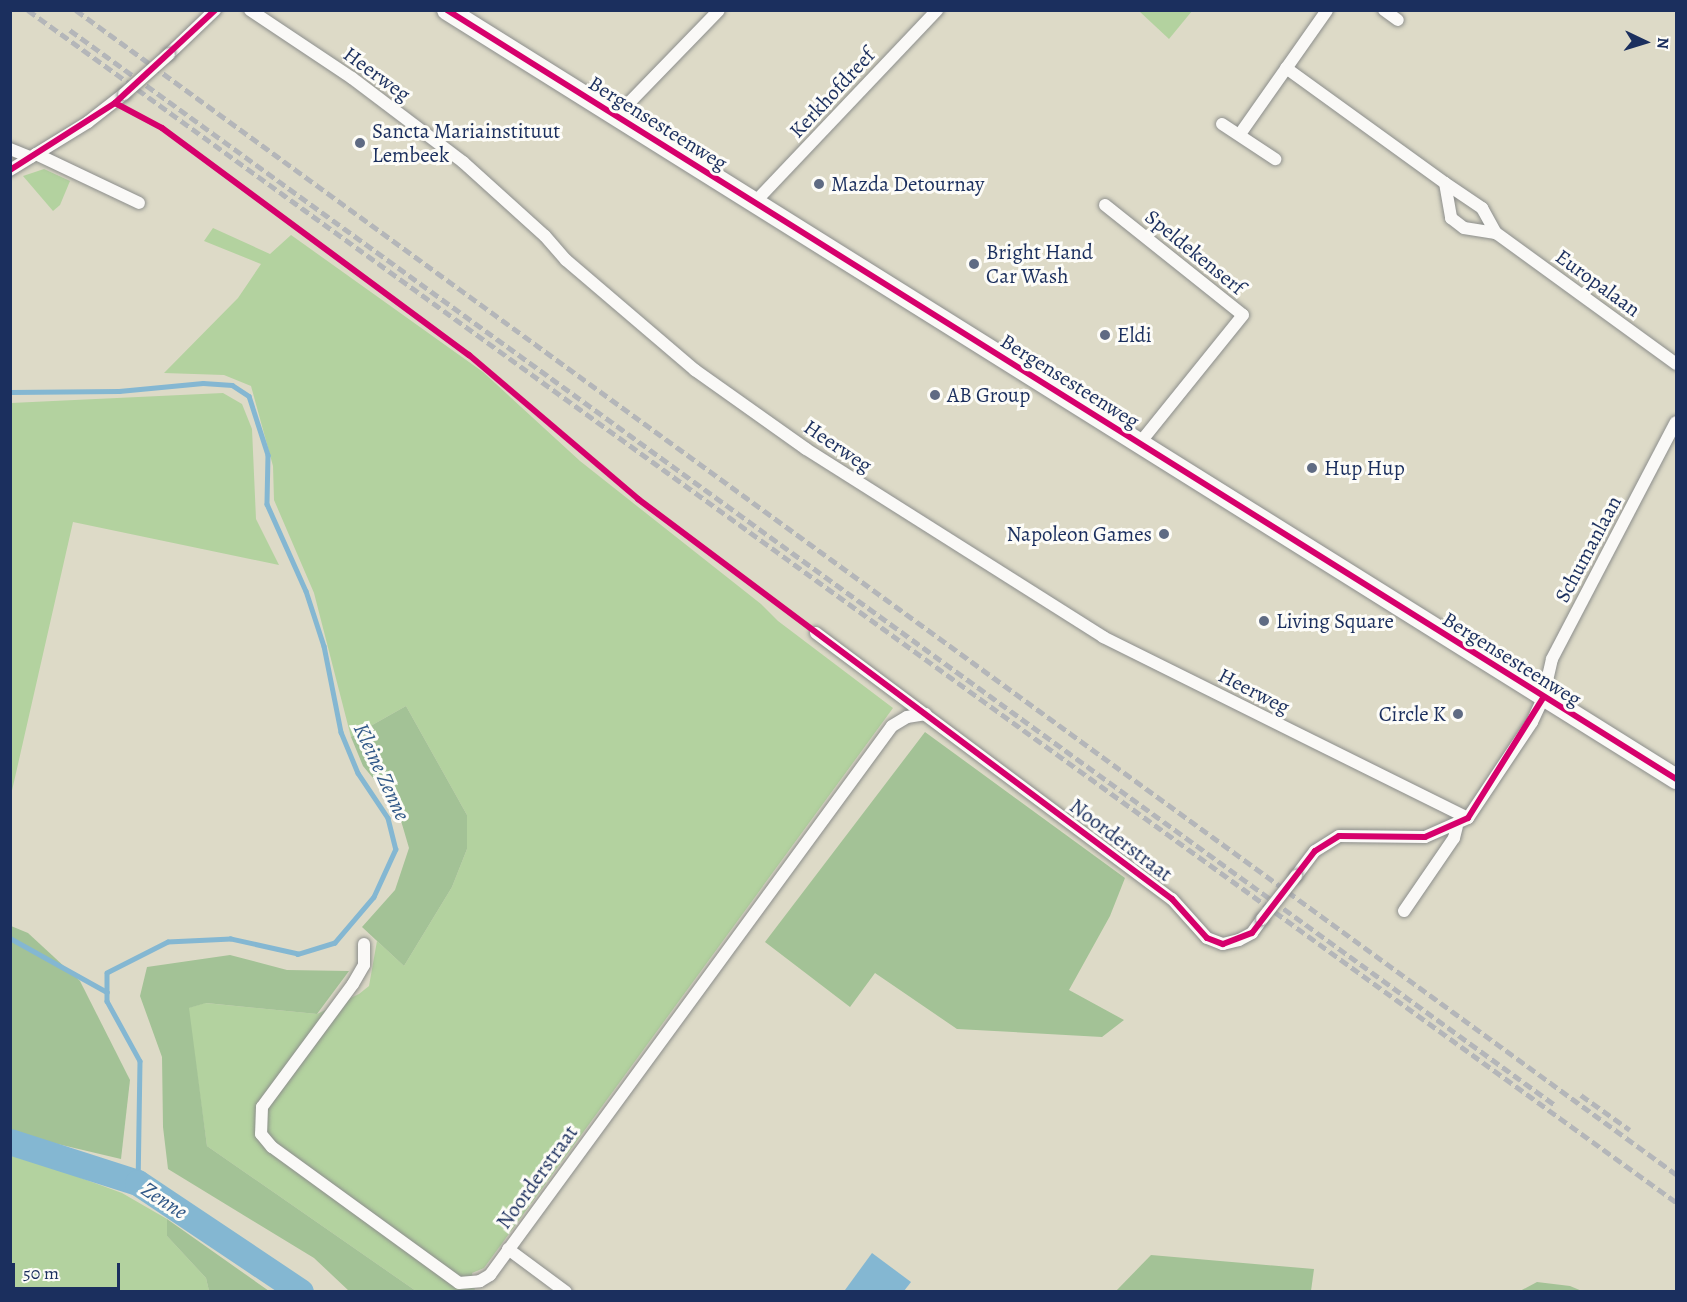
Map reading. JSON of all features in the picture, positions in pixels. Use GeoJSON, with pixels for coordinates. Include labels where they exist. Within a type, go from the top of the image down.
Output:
{"type":"FeatureCollection","features":[{"type":"Feature","properties":{"kind":"main road","name":"Bergensesteenweg"},"geometry":{"type":"LineString","coordinates":[[447,10],[1543,698],[1677,779]]}},
{"type":"Feature","properties":{"kind":"street"},"geometry":{"type":"LineString","coordinates":[[10,170],[88,122],[124,94],[215,10]]}},
{"type":"Feature","properties":{"kind":"street","name":"Heerweg"},"geometry":{"type":"LineString","coordinates":[[250,10],[352,78],[463,162],[545,236],[566,260],[695,370],[806,449],[1103,637],[1468,818]]}},
{"type":"Feature","properties":{"kind":"street"},"geometry":{"type":"LineString","coordinates":[[620,119],[627,105],[719,10]]}},
{"type":"Feature","properties":{"kind":"street","name":"Kerkhofdreef"},"geometry":{"type":"LineString","coordinates":[[756,202],[937,10]]}},
{"type":"Feature","properties":{"kind":"street"},"geometry":{"type":"LineString","coordinates":[[1240,134],[1327,10]]}},
{"type":"Feature","properties":{"kind":"street"},"geometry":{"type":"LineString","coordinates":[[1384,10],[1398,20]]}},
{"type":"Feature","properties":{"kind":"street","name":"Europalaan"},"geometry":{"type":"LineString","coordinates":[[1286,69],[1482,208],[1496,233],[1677,364]]}},
{"type":"Feature","properties":{"kind":"street"},"geometry":{"type":"LineString","coordinates":[[1222,124],[1275,159]]}},
{"type":"Feature","properties":{"kind":"street"},"geometry":{"type":"LineString","coordinates":[[10,149],[33,155],[140,203]]}},
{"type":"Feature","properties":{"kind":"street","name":"Europalaan"},"geometry":{"type":"LineString","coordinates":[[1445,183],[1451,218],[1464,228],[1496,233]]}},
{"type":"Feature","properties":{"kind":"street","name":"Speldekenserf"},"geometry":{"type":"LineString","coordinates":[[1105,205],[1243,315],[1139,444]]}},
{"type":"Feature","properties":{"kind":"street","name":"Schumanlaan"},"geometry":{"type":"LineString","coordinates":[[1543,698],[1552,659],[1677,422]]}},
{"type":"Feature","properties":{"kind":"street","name":"Noorderstraat"},"geometry":{"type":"LineString","coordinates":[[816,633],[1172,899],[1207,938],[1223,944],[1239,940],[1252,933],[1316,851],[1339,836],[1425,837],[1457,826],[1468,818],[1543,698]]}},
{"type":"Feature","properties":{"kind":"street","name":"Noorderstraat"},"geometry":{"type":"LineString","coordinates":[[364,944],[364,964],[353,984],[262,1107],[261,1134],[272,1147],[459,1283],[470,1284],[490,1275],[892,726],[907,717],[926,714]]}},
{"type":"Feature","properties":{"kind":"street"},"geometry":{"type":"LineString","coordinates":[[1404,911],[1454,838],[1457,826]]}},
{"type":"Feature","properties":{"kind":"street"},"geometry":{"type":"LineString","coordinates":[[508,1249],[566,1292]]}},
{"type":"Feature","properties":{"kind":"green space"},"geometry":{"type":"Polygon","coordinates":[[[1139,11],[1192,11],[1169,39],[1139,11]]]}},
{"type":"Feature","properties":{"kind":"green space"},"geometry":{"type":"Polygon","coordinates":[[[44,169],[70,181],[60,205],[53,211],[23,176],[44,169]]]}},
{"type":"Feature","properties":{"kind":"green space"},"geometry":{"type":"Polygon","coordinates":[[[213,228],[270,254],[291,235],[483,372],[580,461],[761,604],[778,621],[893,708],[484,1268],[472,1273],[475,1291],[416,1291],[207,1146],[188,1008],[205,1003],[317,1014],[359,994],[369,986],[377,941],[404,966],[452,887],[467,849],[467,815],[406,706],[351,737],[314,593],[274,500],[273,466],[251,386],[224,375],[164,373],[238,298],[261,264],[204,241],[213,228]]]}},
{"type":"Feature","properties":{"kind":"green space"},"geometry":{"type":"Polygon","coordinates":[[[223,393],[242,404],[252,429],[256,519],[279,565],[73,522],[11,795],[11,403],[223,393]]]}},
{"type":"Feature","properties":{"kind":"green space"},"geometry":{"type":"Polygon","coordinates":[[[406,706],[467,815],[467,849],[452,887],[404,966],[362,927],[395,890],[409,848],[397,807],[363,766],[351,737],[406,706]]]}},
{"type":"Feature","properties":{"kind":"green space"},"geometry":{"type":"Polygon","coordinates":[[[925,732],[1125,878],[1110,916],[1069,990],[1124,1020],[1102,1037],[957,1029],[875,973],[850,1007],[765,942],[925,732]]]}},
{"type":"Feature","properties":{"kind":"green space"},"geometry":{"type":"Polygon","coordinates":[[[11,926],[28,933],[80,981],[130,1080],[121,1159],[11,1133],[11,926]]]}},
{"type":"Feature","properties":{"kind":"green space"},"geometry":{"type":"Polygon","coordinates":[[[230,955],[287,970],[349,971],[317,1014],[206,1003],[189,1008],[207,1146],[416,1291],[349,1291],[314,1258],[168,1169],[163,1127],[162,1057],[140,996],[147,967],[230,955]]]}},
{"type":"Feature","properties":{"kind":"green space"},"geometry":{"type":"Polygon","coordinates":[[[10,1152],[122,1193],[167,1219],[167,1236],[206,1278],[209,1291],[11,1291],[10,1152]]]}},
{"type":"Feature","properties":{"kind":"green space"},"geometry":{"type":"Polygon","coordinates":[[[167,1219],[269,1291],[209,1291],[206,1278],[167,1236],[167,1219]]]}},
{"type":"Feature","properties":{"kind":"green space"},"geometry":{"type":"Polygon","coordinates":[[[1151,1255],[1314,1269],[1311,1291],[1116,1291],[1151,1255]]]}},
{"type":"Feature","properties":{"kind":"green space"},"geometry":{"type":"Polygon","coordinates":[[[1537,1282],[1570,1286],[1582,1291],[1520,1291],[1537,1282]]]}},
{"type":"Feature","properties":{"kind":"water"},"geometry":{"type":"Polygon","coordinates":[[[872,1253],[911,1282],[904,1291],[845,1290],[872,1253]]]}},
{"type":"Feature","properties":{"kind":"waterway","name":"Kleine Zenne"},"geometry":{"type":"LineString","coordinates":[[10,392],[119,391],[203,383],[232,385],[249,396],[268,455],[267,504],[306,591],[324,646],[341,732],[358,773],[388,818],[396,849],[374,897],[335,943],[298,954],[231,939],[168,942],[107,973],[107,1001],[140,1061],[138,1183]]}},
{"type":"Feature","properties":{"kind":"waterway"},"geometry":{"type":"LineString","coordinates":[[10,938],[107,992]]}},
{"type":"Feature","properties":{"kind":"waterway","name":"Zenne"},"geometry":{"type":"LineString","coordinates":[[10,1142],[138,1183],[301,1292]]}},
{"type":"Feature","properties":{"kind":"railway"},"geometry":{"type":"LineString","coordinates":[[28,10],[1676,1202]]}},
{"type":"Feature","properties":{"kind":"railway"},"geometry":{"type":"LineString","coordinates":[[76,10],[1676,1174]]}},
{"type":"Feature","properties":{"kind":"railway"},"geometry":{"type":"LineString","coordinates":[[70,30],[1555,1105]]}},
{"type":"Feature","properties":{"kind":"railway"},"geometry":{"type":"LineString","coordinates":[[1581,1095],[1630,1130]]}},
{"type":"Feature","properties":{"kind":"cycle path"},"geometry":{"type":"LineString","coordinates":[[10,170],[115,103],[215,10]]}},
{"type":"Feature","properties":{"kind":"cycle path"},"geometry":{"type":"LineString","coordinates":[[447,10],[1676,779]]}},
{"type":"Feature","properties":{"kind":"cycle path"},"geometry":{"type":"LineString","coordinates":[[115,103],[162,128],[469,355],[638,499],[1172,899],[1207,938],[1223,944],[1252,933],[1315,851],[1339,836],[1425,837],[1468,818],[1543,698]]}},
{"type":"Feature","properties":{"kind":"place","name":"Sancta Mariainstituut Lembeek"},"geometry":{"type":"Point","coordinates":[360,143]}},
{"type":"Feature","properties":{"kind":"place","name":"Mazda Detournay"},"geometry":{"type":"Point","coordinates":[819,184]}},
{"type":"Feature","properties":{"kind":"place","name":"Bright Hand Car Wash"},"geometry":{"type":"Point","coordinates":[974,264]}},
{"type":"Feature","properties":{"kind":"place","name":"Eldi"},"geometry":{"type":"Point","coordinates":[1105,335]}},
{"type":"Feature","properties":{"kind":"place","name":"AB Group"},"geometry":{"type":"Point","coordinates":[935,395]}},
{"type":"Feature","properties":{"kind":"place","name":"Hup Hup"},"geometry":{"type":"Point","coordinates":[1312,468]}},
{"type":"Feature","properties":{"kind":"place","name":"Napoleon Games"},"geometry":{"type":"Point","coordinates":[1164,534]}},
{"type":"Feature","properties":{"kind":"place","name":"Living Square"},"geometry":{"type":"Point","coordinates":[1264,621]}},
{"type":"Feature","properties":{"kind":"place","name":"Circle K"},"geometry":{"type":"Point","coordinates":[1458,714]}}]}
